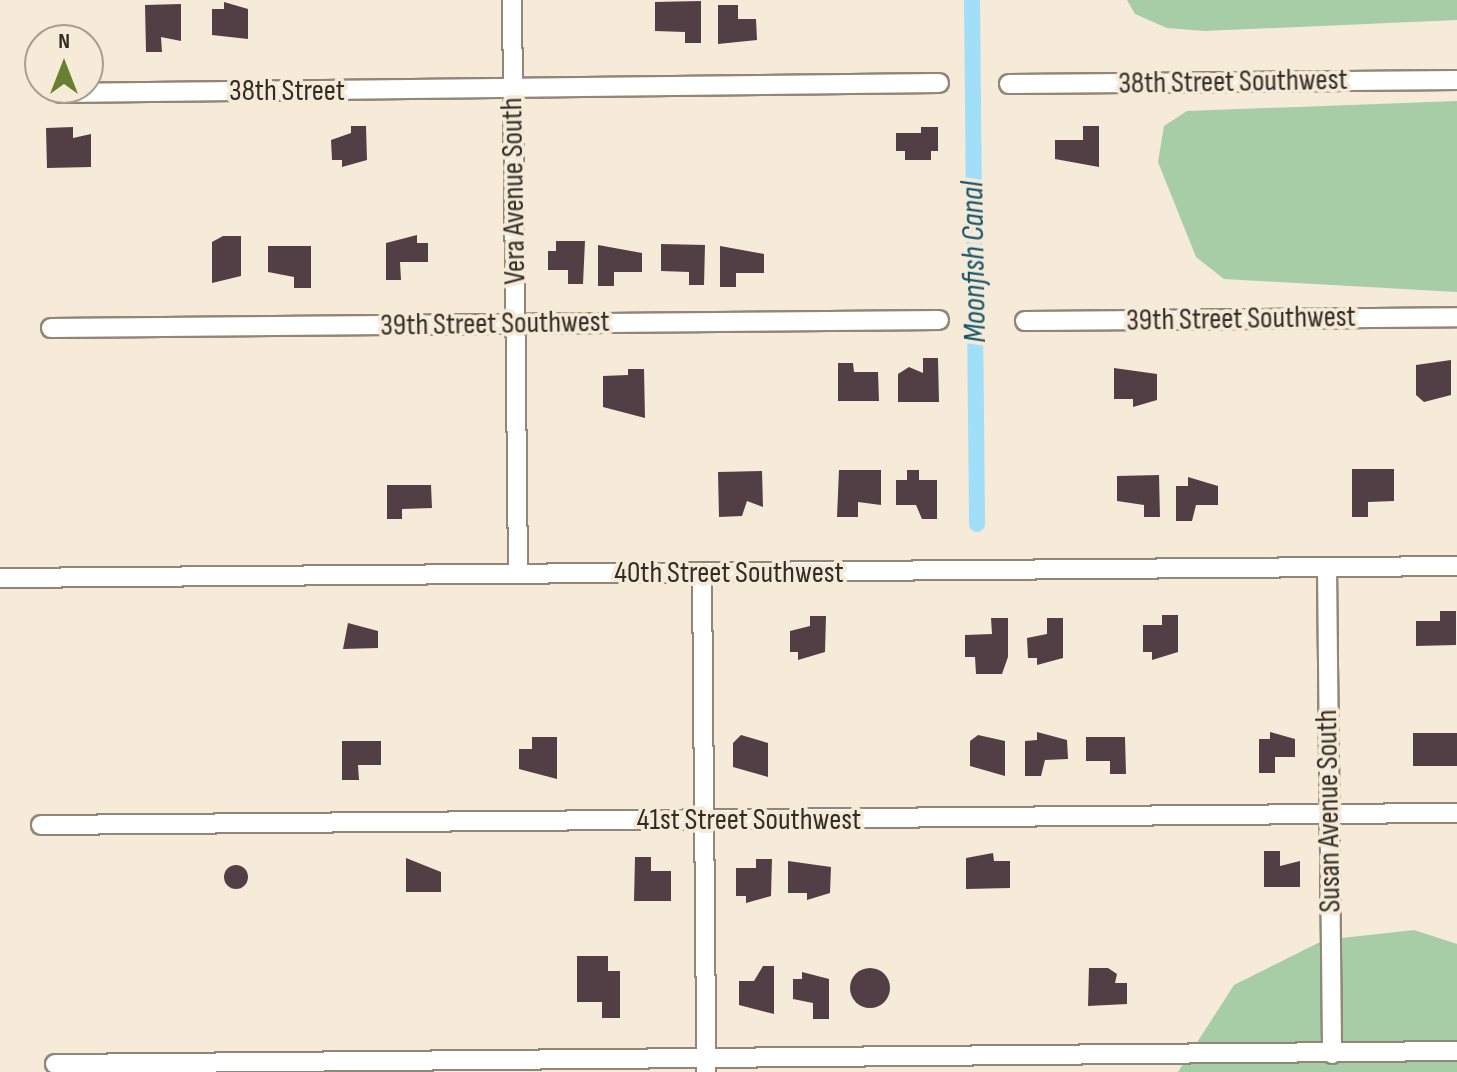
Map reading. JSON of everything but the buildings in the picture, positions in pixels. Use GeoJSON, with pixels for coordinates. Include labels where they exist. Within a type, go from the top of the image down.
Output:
{"type":"FeatureCollection","features":[{"type":"Feature","properties":{"kind":"street","name":"Vera Avenue South"},"geometry":{"type":"LineString","coordinates":[[512,0],[518,574]]}},
{"type":"Feature","properties":{"kind":"street","name":"38th Street Southwest"},"geometry":{"type":"LineString","coordinates":[[1009,84],[1457,80]]}},
{"type":"Feature","properties":{"kind":"street"},"geometry":{"type":"LineString","coordinates":[[513,88],[939,83]]}},
{"type":"Feature","properties":{"kind":"street","name":"38th Street"},"geometry":{"type":"LineString","coordinates":[[104,93],[513,88]]}},
{"type":"Feature","properties":{"kind":"street","name":"39th Street Southwest"},"geometry":{"type":"LineString","coordinates":[[1025,321],[1457,317]]}},
{"type":"Feature","properties":{"kind":"street","name":"39th Street Southwest"},"geometry":{"type":"LineString","coordinates":[[51,328],[939,320]]}},
{"type":"Feature","properties":{"kind":"street","name":"40th Street Southwest"},"geometry":{"type":"LineString","coordinates":[[0,578],[1457,566]]}},
{"type":"Feature","properties":{"kind":"street","name":"Susan Avenue South"},"geometry":{"type":"LineString","coordinates":[[1327,567],[1332,1054]]}},
{"type":"Feature","properties":{"kind":"street"},"geometry":{"type":"LineString","coordinates":[[702,573],[706,1064]]}},
{"type":"Feature","properties":{"kind":"street","name":"41st Street Southwest"},"geometry":{"type":"LineString","coordinates":[[41,825],[1457,813]]}},
{"type":"Feature","properties":{"kind":"street"},"geometry":{"type":"LineString","coordinates":[[55,1064],[944,1064],[1457,1051]]}},
{"type":"Feature","properties":{"kind":"green space"},"geometry":{"type":"Polygon","coordinates":[[[1127,0],[1457,0],[1457,20],[1204,31],[1167,28],[1135,14],[1127,0]]]}},
{"type":"Feature","properties":{"kind":"green space"},"geometry":{"type":"Polygon","coordinates":[[[1457,101],[1457,292],[1224,279],[1196,257],[1158,162],[1164,126],[1187,111],[1457,101]]]}},
{"type":"Feature","properties":{"kind":"green space"},"geometry":{"type":"Polygon","coordinates":[[[1414,930],[1457,944],[1457,1072],[1178,1072],[1234,985],[1324,940],[1414,930]]]}},
{"type":"Feature","properties":{"kind":"waterway","name":"Moonfish Canal"},"geometry":{"type":"LineString","coordinates":[[972,0],[977,524]]}}]}
